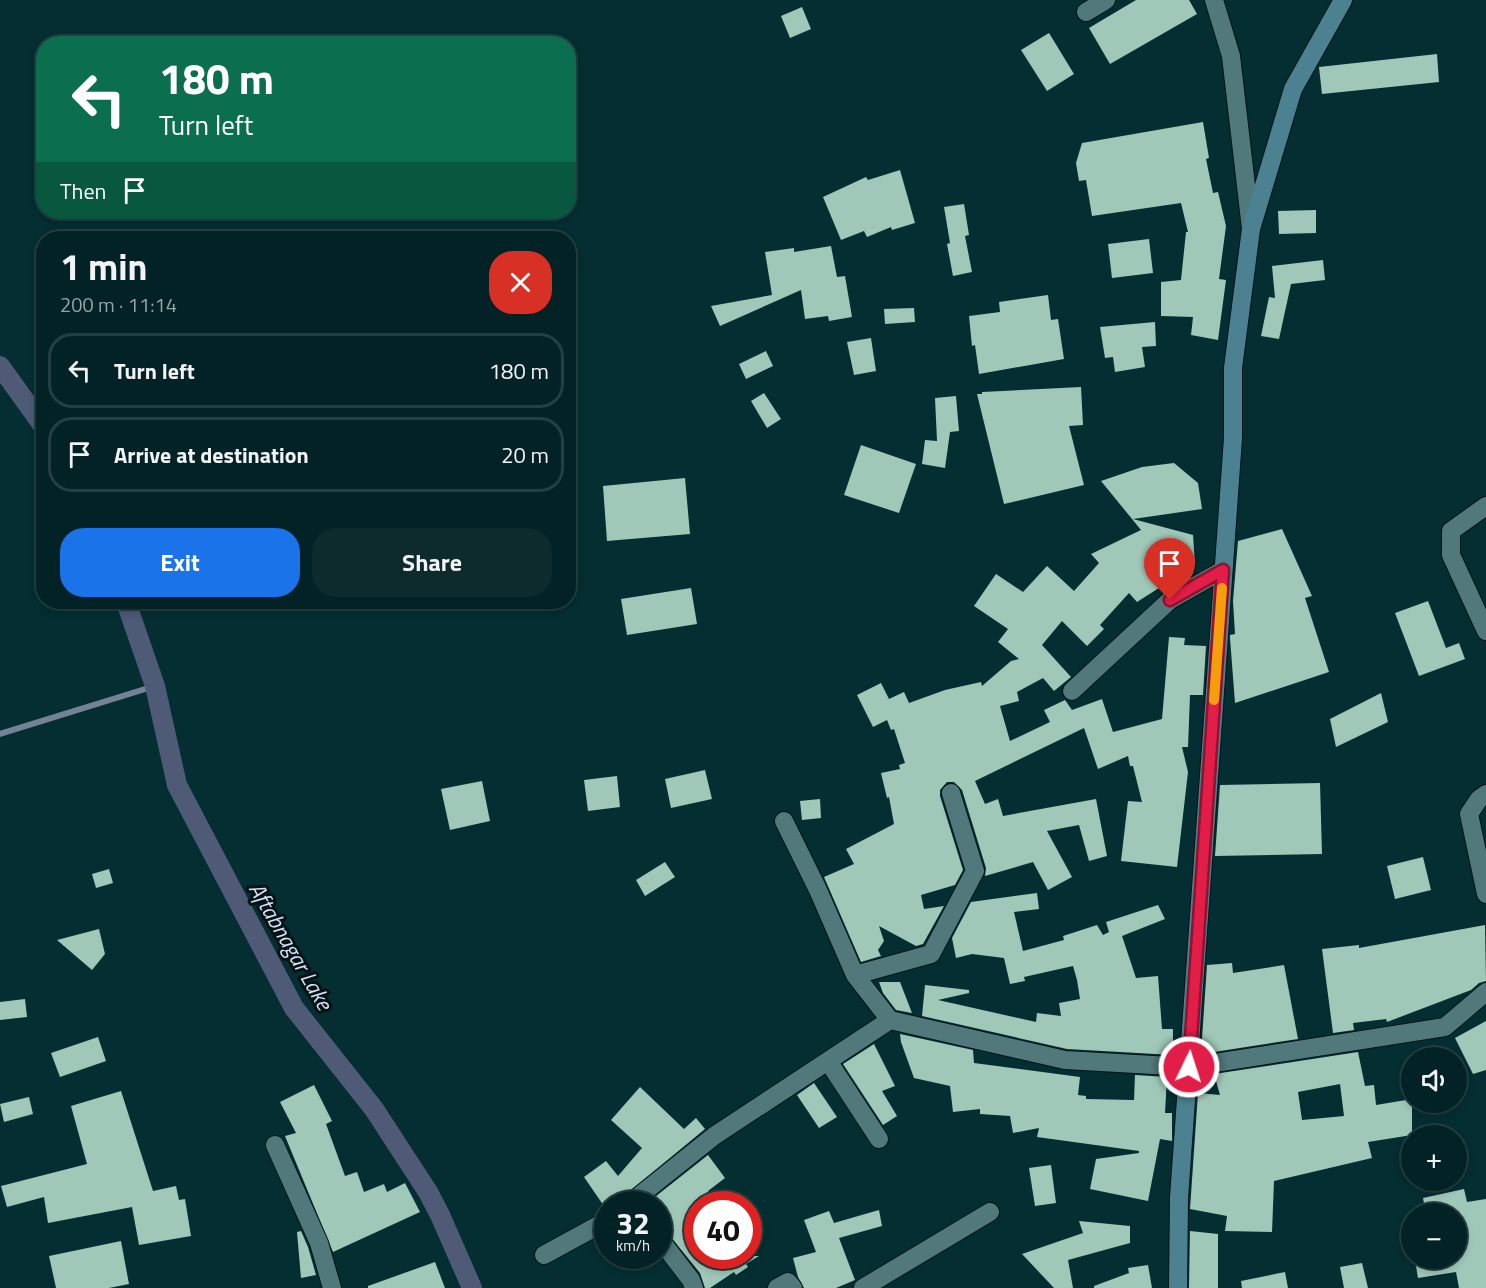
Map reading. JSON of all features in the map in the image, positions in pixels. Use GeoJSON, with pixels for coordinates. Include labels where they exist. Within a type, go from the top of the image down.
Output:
{"type":"FeatureCollection","features":[{"type":"Feature","properties":{"kind":"street"},"geometry":{"type":"LineString","coordinates":[[1086,12],[1106,0]]}},
{"type":"Feature","properties":{"kind":"street"},"geometry":{"type":"LineString","coordinates":[[1214,0],[1231,56],[1251,229]]}},
{"type":"Feature","properties":{"kind":"street"},"geometry":{"type":"LineString","coordinates":[[1178,1288],[1179,1198],[1233,438],[1233,368],[1251,229],[1293,89],[1343,0]]}},
{"type":"Feature","properties":{"kind":"street"},"geometry":{"type":"LineString","coordinates":[[1486,506],[1451,531],[1451,555],[1486,631]]}},
{"type":"Feature","properties":{"kind":"street"},"geometry":{"type":"LineString","coordinates":[[1072,691],[1170,600],[1223,570]]}},
{"type":"Feature","properties":{"kind":"street"},"geometry":{"type":"LineString","coordinates":[[855,975],[931,954],[975,871],[951,793]]}},
{"type":"Feature","properties":{"kind":"street"},"geometry":{"type":"LineString","coordinates":[[1486,794],[1479,799],[1469,814],[1486,894]]}},
{"type":"Feature","properties":{"kind":"street"},"geometry":{"type":"LineString","coordinates":[[784,821],[818,890],[855,975],[890,1020],[1065,1060],[1189,1067],[1445,1027],[1486,992]]}},
{"type":"Feature","properties":{"kind":"street"},"geometry":{"type":"LineString","coordinates":[[645,1191],[714,1136],[890,1020]]}},
{"type":"Feature","properties":{"kind":"street"},"geometry":{"type":"LineString","coordinates":[[828,1061],[879,1139]]}},
{"type":"Feature","properties":{"kind":"street"},"geometry":{"type":"LineString","coordinates":[[275,1144],[319,1243],[332,1288]]}},
{"type":"Feature","properties":{"kind":"street"},"geometry":{"type":"LineString","coordinates":[[863,1288],[990,1212]]}},
{"type":"Feature","properties":{"kind":"street"},"geometry":{"type":"LineString","coordinates":[[544,1255],[594,1228]]}},
{"type":"Feature","properties":{"kind":"street"},"geometry":{"type":"LineString","coordinates":[[672,1255],[691,1280],[694,1288]]}},
{"type":"Feature","properties":{"kind":"street"},"geometry":{"type":"LineString","coordinates":[[777,1288],[788,1282],[793,1288]]}},
{"type":"Feature","properties":{"kind":"building"},"geometry":{"type":"Polygon","coordinates":[[[1136,0],[1189,0],[1197,14],[1110,64],[1089,28],[1136,0]]]}},
{"type":"Feature","properties":{"kind":"building"},"geometry":{"type":"Polygon","coordinates":[[[802,7],[811,29],[790,38],[781,16],[802,7]]]}},
{"type":"Feature","properties":{"kind":"building"},"geometry":{"type":"Polygon","coordinates":[[[1049,33],[1074,74],[1047,91],[1021,50],[1049,33]]]}},
{"type":"Feature","properties":{"kind":"building"},"geometry":{"type":"Polygon","coordinates":[[[1437,54],[1439,82],[1322,94],[1319,67],[1437,54]]]}},
{"type":"Feature","properties":{"kind":"building"},"geometry":{"type":"Polygon","coordinates":[[[1203,122],[1209,158],[1206,159],[1213,193],[1218,192],[1226,226],[1219,279],[1226,280],[1218,340],[1191,335],[1193,317],[1161,316],[1161,282],[1181,280],[1186,232],[1188,232],[1181,203],[1092,216],[1086,180],[1079,181],[1076,163],[1082,143],[1203,122]]]}},
{"type":"Feature","properties":{"kind":"building"},"geometry":{"type":"Polygon","coordinates":[[[900,170],[915,223],[892,230],[891,227],[867,237],[864,231],[841,240],[823,197],[866,177],[868,180],[900,170]]]}},
{"type":"Feature","properties":{"kind":"building"},"geometry":{"type":"Polygon","coordinates":[[[964,204],[969,235],[965,236],[972,272],[953,276],[947,244],[950,243],[944,207],[964,204]]]}},
{"type":"Feature","properties":{"kind":"building"},"geometry":{"type":"Polygon","coordinates":[[[1316,210],[1316,233],[1279,234],[1278,211],[1316,210]]]}},
{"type":"Feature","properties":{"kind":"building"},"geometry":{"type":"Polygon","coordinates":[[[1149,239],[1153,273],[1112,278],[1108,244],[1149,239]]]}},
{"type":"Feature","properties":{"kind":"building"},"geometry":{"type":"Polygon","coordinates":[[[831,246],[837,277],[845,276],[852,317],[829,321],[828,316],[805,319],[801,290],[720,326],[711,306],[772,295],[765,252],[794,248],[794,252],[831,246]]]}},
{"type":"Feature","properties":{"kind":"building"},"geometry":{"type":"Polygon","coordinates":[[[1323,260],[1325,280],[1291,284],[1279,339],[1261,336],[1269,297],[1275,298],[1272,266],[1323,260]]]}},
{"type":"Feature","properties":{"kind":"building"},"geometry":{"type":"Polygon","coordinates":[[[1048,295],[1051,320],[1058,319],[1064,359],[979,374],[975,345],[972,346],[969,316],[1000,312],[999,302],[1048,295]]]}},
{"type":"Feature","properties":{"kind":"building"},"geometry":{"type":"Polygon","coordinates":[[[914,308],[915,322],[885,324],[884,309],[914,308]]]}},
{"type":"Feature","properties":{"kind":"building"},"geometry":{"type":"Polygon","coordinates":[[[1155,322],[1156,346],[1142,347],[1145,367],[1115,372],[1113,357],[1105,358],[1100,327],[1155,322]]]}},
{"type":"Feature","properties":{"kind":"building"},"geometry":{"type":"Polygon","coordinates":[[[871,338],[876,371],[854,375],[847,342],[871,338]]]}},
{"type":"Feature","properties":{"kind":"building"},"geometry":{"type":"Polygon","coordinates":[[[766,351],[773,366],[746,379],[739,364],[766,351]]]}},
{"type":"Feature","properties":{"kind":"building"},"geometry":{"type":"Polygon","coordinates":[[[1081,387],[1083,425],[1069,426],[1084,485],[1004,504],[977,394],[1081,387]]]}},
{"type":"Feature","properties":{"kind":"building"},"geometry":{"type":"Polygon","coordinates":[[[764,393],[781,419],[767,428],[751,401],[764,393]]]}},
{"type":"Feature","properties":{"kind":"building"},"geometry":{"type":"Polygon","coordinates":[[[956,396],[959,431],[950,432],[945,468],[922,464],[925,440],[937,441],[935,398],[956,396]]]}},
{"type":"Feature","properties":{"kind":"building"},"geometry":{"type":"Polygon","coordinates":[[[861,445],[916,464],[899,513],[844,495],[861,445]]]}},
{"type":"Feature","properties":{"kind":"building"},"geometry":{"type":"Polygon","coordinates":[[[1174,463],[1198,483],[1202,509],[1133,519],[1193,535],[1195,565],[1137,602],[1129,593],[1100,625],[1104,629],[1087,646],[1062,621],[1042,645],[1071,677],[1054,691],[1043,678],[1017,692],[1019,701],[1000,706],[1010,741],[1050,722],[1044,710],[1065,700],[1072,710],[1102,699],[1113,732],[1162,719],[1169,637],[1185,638],[1184,645],[1206,646],[1203,695],[1190,695],[1188,747],[1182,747],[1188,772],[1177,867],[1121,861],[1128,801],[1142,802],[1133,766],[1130,766],[1128,756],[1098,769],[1084,728],[975,781],[985,804],[998,799],[1003,816],[1096,799],[1107,856],[1089,861],[1079,825],[1047,831],[1072,877],[1048,890],[1033,862],[985,876],[986,868],[962,790],[954,782],[947,782],[940,790],[940,796],[963,870],[955,885],[921,895],[924,909],[944,906],[923,944],[916,946],[879,926],[884,941],[878,950],[881,956],[861,962],[824,877],[854,864],[846,849],[894,824],[889,797],[887,798],[881,773],[900,769],[899,765],[905,763],[894,729],[891,730],[887,720],[873,727],[857,695],[881,683],[889,699],[904,692],[909,703],[945,690],[981,682],[982,686],[1011,661],[1019,659],[998,642],[1008,629],[974,606],[996,574],[1023,592],[1047,566],[1074,591],[1099,563],[1091,554],[1141,530],[1101,481],[1142,467],[1174,463]]]}},
{"type":"Feature","properties":{"kind":"building"},"geometry":{"type":"Polygon","coordinates":[[[685,478],[690,534],[607,541],[603,486],[685,478]]]}},
{"type":"Feature","properties":{"kind":"building"},"geometry":{"type":"Polygon","coordinates":[[[1282,529],[1312,596],[1305,598],[1329,672],[1235,703],[1230,635],[1235,634],[1233,601],[1238,541],[1282,529]]]}},
{"type":"Feature","properties":{"kind":"building"},"geometry":{"type":"Polygon","coordinates":[[[691,588],[697,624],[627,635],[621,599],[691,588]]]}},
{"type":"Feature","properties":{"kind":"building"},"geometry":{"type":"Polygon","coordinates":[[[1428,601],[1446,648],[1459,643],[1465,659],[1419,676],[1395,613],[1428,601]]]}},
{"type":"Feature","properties":{"kind":"building"},"geometry":{"type":"Polygon","coordinates":[[[1381,693],[1388,722],[1336,747],[1330,719],[1381,693]]]}},
{"type":"Feature","properties":{"kind":"building"},"geometry":{"type":"Polygon","coordinates":[[[705,770],[712,799],[671,808],[665,779],[705,770]]]}},
{"type":"Feature","properties":{"kind":"building"},"geometry":{"type":"Polygon","coordinates":[[[617,776],[620,807],[588,811],[584,780],[617,776]]]}},
{"type":"Feature","properties":{"kind":"building"},"geometry":{"type":"Polygon","coordinates":[[[482,781],[490,821],[450,830],[441,789],[482,781]]]}},
{"type":"Feature","properties":{"kind":"building"},"geometry":{"type":"Polygon","coordinates":[[[1320,783],[1322,854],[1215,856],[1220,785],[1320,783]]]}},
{"type":"Feature","properties":{"kind":"building"},"geometry":{"type":"Polygon","coordinates":[[[820,799],[821,818],[802,820],[800,801],[820,799]]]}},
{"type":"Feature","properties":{"kind":"building"},"geometry":{"type":"Polygon","coordinates":[[[1423,857],[1431,890],[1395,899],[1387,866],[1423,857]]]}},
{"type":"Feature","properties":{"kind":"building"},"geometry":{"type":"Polygon","coordinates":[[[665,862],[675,877],[645,896],[636,880],[665,862]]]}},
{"type":"Feature","properties":{"kind":"building"},"geometry":{"type":"Polygon","coordinates":[[[109,869],[113,883],[96,888],[92,874],[109,869]]]}},
{"type":"Feature","properties":{"kind":"building"},"geometry":{"type":"Polygon","coordinates":[[[1037,893],[1039,909],[1014,912],[1023,951],[1064,940],[1063,936],[1097,925],[1103,935],[1109,932],[1106,922],[1158,905],[1165,919],[1122,936],[1136,978],[1158,976],[1162,1029],[1173,1029],[1173,1055],[1067,1049],[922,1016],[925,985],[969,990],[969,993],[938,1000],[1036,1022],[1037,1013],[1061,1016],[1059,1003],[1080,999],[1073,966],[1024,977],[1025,981],[1010,984],[1004,958],[972,954],[956,958],[952,938],[971,902],[1037,893]]]}},
{"type":"Feature","properties":{"kind":"building"},"geometry":{"type":"Polygon","coordinates":[[[1485,925],[1486,981],[1479,983],[1471,990],[1387,1022],[1386,1019],[1353,1023],[1354,1030],[1333,1033],[1322,949],[1359,945],[1359,948],[1485,925]]]}},
{"type":"Feature","properties":{"kind":"building"},"geometry":{"type":"Polygon","coordinates":[[[99,929],[105,954],[92,970],[57,940],[99,929]]]}},
{"type":"Feature","properties":{"kind":"building"},"geometry":{"type":"Polygon","coordinates":[[[1232,963],[1233,973],[1284,965],[1298,1039],[1201,1054],[1207,965],[1232,963]]]}},
{"type":"Feature","properties":{"kind":"building"},"geometry":{"type":"Polygon","coordinates":[[[879,982],[900,982],[912,1013],[896,1010],[883,993],[879,982]]]}},
{"type":"Feature","properties":{"kind":"building"},"geometry":{"type":"Polygon","coordinates":[[[25,999],[27,1017],[0,1020],[0,1002],[25,999]]]}},
{"type":"Feature","properties":{"kind":"building"},"geometry":{"type":"Polygon","coordinates":[[[1486,1021],[1486,1070],[1473,1074],[1467,1062],[1467,1047],[1460,1047],[1455,1038],[1486,1021]]]}},
{"type":"Feature","properties":{"kind":"building"},"geometry":{"type":"Polygon","coordinates":[[[900,1034],[973,1050],[974,1063],[1080,1077],[1078,1095],[1086,1096],[1086,1099],[1134,1100],[1135,1075],[1167,1077],[1165,1113],[1172,1113],[1172,1141],[1160,1139],[1148,1201],[1090,1189],[1096,1159],[1139,1153],[1139,1151],[1037,1137],[1039,1128],[1013,1133],[1010,1116],[980,1114],[980,1109],[953,1112],[950,1086],[914,1078],[900,1034]]]}},
{"type":"Feature","properties":{"kind":"building"},"geometry":{"type":"Polygon","coordinates":[[[98,1037],[106,1061],[60,1077],[51,1053],[98,1037]]]}},
{"type":"Feature","properties":{"kind":"building"},"geometry":{"type":"Polygon","coordinates":[[[874,1044],[895,1086],[882,1091],[897,1116],[883,1125],[843,1064],[874,1044]]]}},
{"type":"Feature","properties":{"kind":"building"},"geometry":{"type":"Polygon","coordinates":[[[1358,1052],[1365,1086],[1374,1085],[1376,1105],[1401,1101],[1401,1113],[1412,1113],[1412,1125],[1401,1125],[1401,1137],[1368,1142],[1372,1158],[1274,1181],[1272,1232],[1225,1231],[1227,1216],[1190,1209],[1198,1093],[1220,1095],[1214,1074],[1358,1052]],[[1340,1084],[1298,1092],[1302,1120],[1344,1116],[1340,1084]]]}},
{"type":"Feature","properties":{"kind":"building"},"geometry":{"type":"Polygon","coordinates":[[[814,1083],[837,1117],[819,1128],[797,1095],[814,1083]]]}},
{"type":"Feature","properties":{"kind":"building"},"geometry":{"type":"Polygon","coordinates":[[[314,1085],[332,1121],[326,1124],[345,1176],[357,1172],[364,1192],[384,1184],[387,1192],[405,1183],[420,1212],[333,1252],[285,1136],[296,1133],[280,1102],[314,1085]]]}},
{"type":"Feature","properties":{"kind":"building"},"geometry":{"type":"Polygon","coordinates":[[[640,1087],[684,1129],[696,1118],[705,1129],[630,1191],[594,1192],[584,1177],[606,1161],[618,1176],[642,1148],[611,1120],[640,1087]]]}},
{"type":"Feature","properties":{"kind":"building"},"geometry":{"type":"Polygon","coordinates":[[[121,1091],[153,1191],[176,1186],[179,1200],[185,1199],[191,1236],[139,1245],[132,1207],[48,1223],[44,1197],[7,1207],[1,1186],[87,1164],[71,1106],[121,1091]]]}},
{"type":"Feature","properties":{"kind":"building"},"geometry":{"type":"Polygon","coordinates":[[[29,1097],[33,1114],[4,1122],[0,1104],[29,1097]]]}},
{"type":"Feature","properties":{"kind":"building"},"geometry":{"type":"Polygon","coordinates":[[[708,1155],[725,1178],[708,1191],[684,1191],[684,1253],[672,1238],[672,1191],[662,1191],[708,1155]]]}},
{"type":"Feature","properties":{"kind":"building"},"geometry":{"type":"Polygon","coordinates":[[[1051,1165],[1056,1203],[1035,1206],[1029,1168],[1051,1165]]]}},
{"type":"Feature","properties":{"kind":"building"},"geometry":{"type":"Polygon","coordinates":[[[1464,1191],[1467,1202],[1486,1199],[1486,1288],[1459,1288],[1456,1272],[1418,1278],[1416,1269],[1467,1269],[1467,1203],[1424,1203],[1423,1198],[1464,1191]]]}},
{"type":"Feature","properties":{"kind":"building"},"geometry":{"type":"Polygon","coordinates":[[[879,1210],[882,1226],[839,1238],[855,1280],[836,1288],[804,1288],[798,1277],[793,1258],[816,1252],[804,1220],[829,1211],[834,1223],[879,1210]]]}},
{"type":"Feature","properties":{"kind":"building"},"geometry":{"type":"Polygon","coordinates":[[[1079,1221],[1130,1226],[1130,1243],[1068,1260],[1073,1288],[1054,1288],[1022,1254],[1083,1233],[1079,1221]]]}},
{"type":"Feature","properties":{"kind":"building"},"geometry":{"type":"Polygon","coordinates":[[[301,1231],[316,1275],[301,1278],[297,1232],[301,1231]]]}},
{"type":"Feature","properties":{"kind":"building"},"geometry":{"type":"Polygon","coordinates":[[[1190,1231],[1218,1234],[1218,1288],[1189,1288],[1190,1231]]]}},
{"type":"Feature","properties":{"kind":"building"},"geometry":{"type":"Polygon","coordinates":[[[121,1241],[129,1284],[109,1288],[56,1288],[49,1256],[121,1241]]]}},
{"type":"Feature","properties":{"kind":"building"},"geometry":{"type":"Polygon","coordinates":[[[435,1262],[445,1288],[368,1288],[368,1286],[435,1262]]]}},
{"type":"Feature","properties":{"kind":"building"},"geometry":{"type":"Polygon","coordinates":[[[1362,1263],[1368,1288],[1344,1288],[1340,1267],[1362,1263]]]}},
{"type":"Feature","properties":{"kind":"building"},"geometry":{"type":"Polygon","coordinates":[[[1148,1265],[1152,1288],[1094,1288],[1094,1286],[1129,1273],[1128,1268],[1148,1265]]]}},
{"type":"Feature","properties":{"kind":"building"},"geometry":{"type":"Polygon","coordinates":[[[697,1269],[745,1269],[736,1275],[734,1272],[710,1288],[705,1288],[697,1269]]]}},
{"type":"Feature","properties":{"kind":"building"},"geometry":{"type":"Polygon","coordinates":[[[1285,1272],[1288,1288],[1242,1288],[1241,1281],[1285,1272]]]}},
{"type":"Feature","properties":{"kind":"waterway","name":"Aftabnagar Lake"},"geometry":{"type":"LineString","coordinates":[[0,366],[36,416]]}},
{"type":"Feature","properties":{"kind":"waterway","name":"Aftabnagar Lake"},"geometry":{"type":"LineString","coordinates":[[128,609],[155,686],[177,785],[294,1008],[374,1109],[428,1192],[472,1288]]}},
{"type":"Feature","properties":{"kind":"waterway"},"geometry":{"type":"LineString","coordinates":[[0,734],[155,686]]}},
{"type":"Feature","properties":{"kind":"slow traffic"},"geometry":{"type":"LineString","coordinates":[[1214,700],[1222,588]]}},
{"type":"Feature","properties":{"kind":"route"},"geometry":{"type":"LineString","coordinates":[[1170,600],[1223,570],[1189,1067]]}}]}
